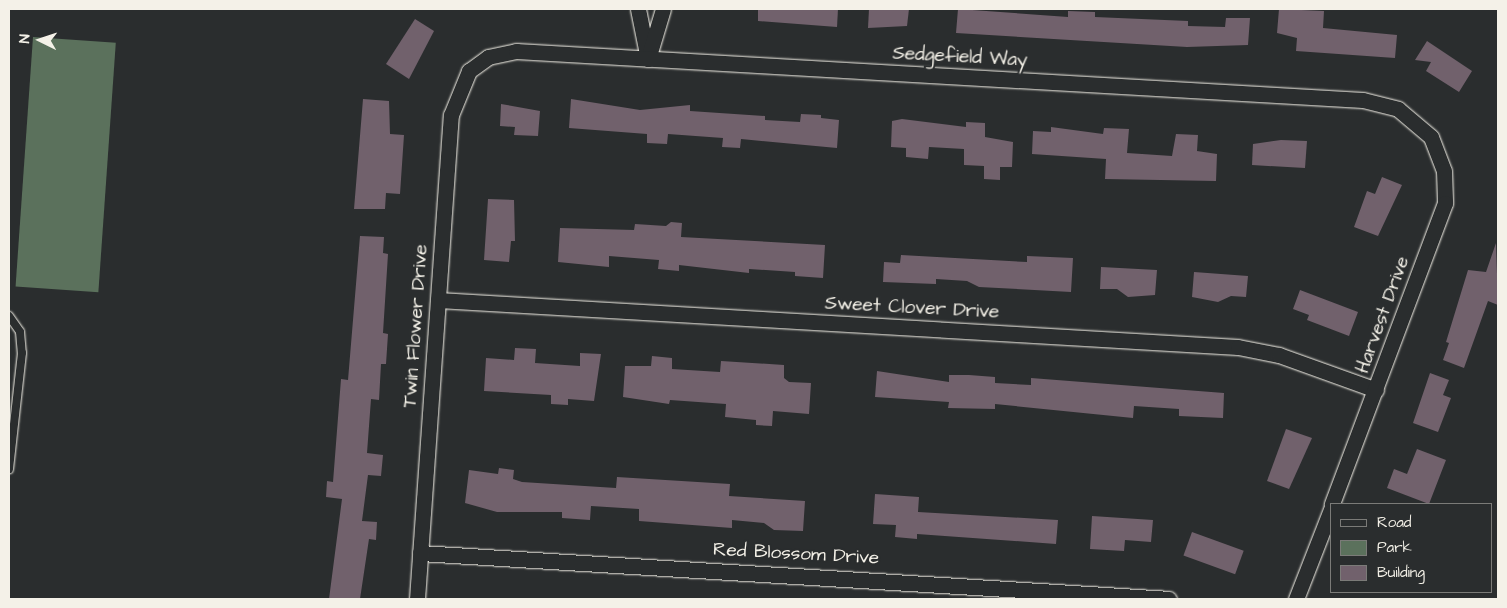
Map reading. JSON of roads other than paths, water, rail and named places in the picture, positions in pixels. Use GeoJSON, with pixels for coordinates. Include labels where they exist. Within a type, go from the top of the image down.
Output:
{"type":"FeatureCollection","features":[{"type":"Feature","properties":{"kind":"street"},"geometry":{"type":"LineString","coordinates":[[638,9],[648,59]]}},
{"type":"Feature","properties":{"kind":"street"},"geometry":{"type":"LineString","coordinates":[[648,59],[663,9]]}},
{"type":"Feature","properties":{"kind":"street","name":"Sedgefield Way"},"geometry":{"type":"LineString","coordinates":[[477,63],[516,51],[1363,100],[1398,109],[1431,137]]}},
{"type":"Feature","properties":{"kind":"street","name":"Twin Flower Drive"},"geometry":{"type":"LineString","coordinates":[[417,599],[451,115],[462,80],[477,63]]}},
{"type":"Feature","properties":{"kind":"street","name":"Harvest Drive"},"geometry":{"type":"LineString","coordinates":[[1332,503],[1445,203],[1444,171],[1431,137]]}},
{"type":"Feature","properties":{"kind":"street","name":"Sweet Clover Drive"},"geometry":{"type":"LineString","coordinates":[[438,300],[1238,347],[1279,355],[1376,390]]}},
{"type":"Feature","properties":{"kind":"street"},"geometry":{"type":"LineString","coordinates":[[1296,599],[1330,512]]}},
{"type":"Feature","properties":{"kind":"street","name":"Red Blossom Drive"},"geometry":{"type":"LineString","coordinates":[[420,553],[1169,599]]}},
{"type":"Feature","properties":{"kind":"lane"},"geometry":{"type":"LineString","coordinates":[[9,316],[20,332],[22,353],[9,469]]}}]}
